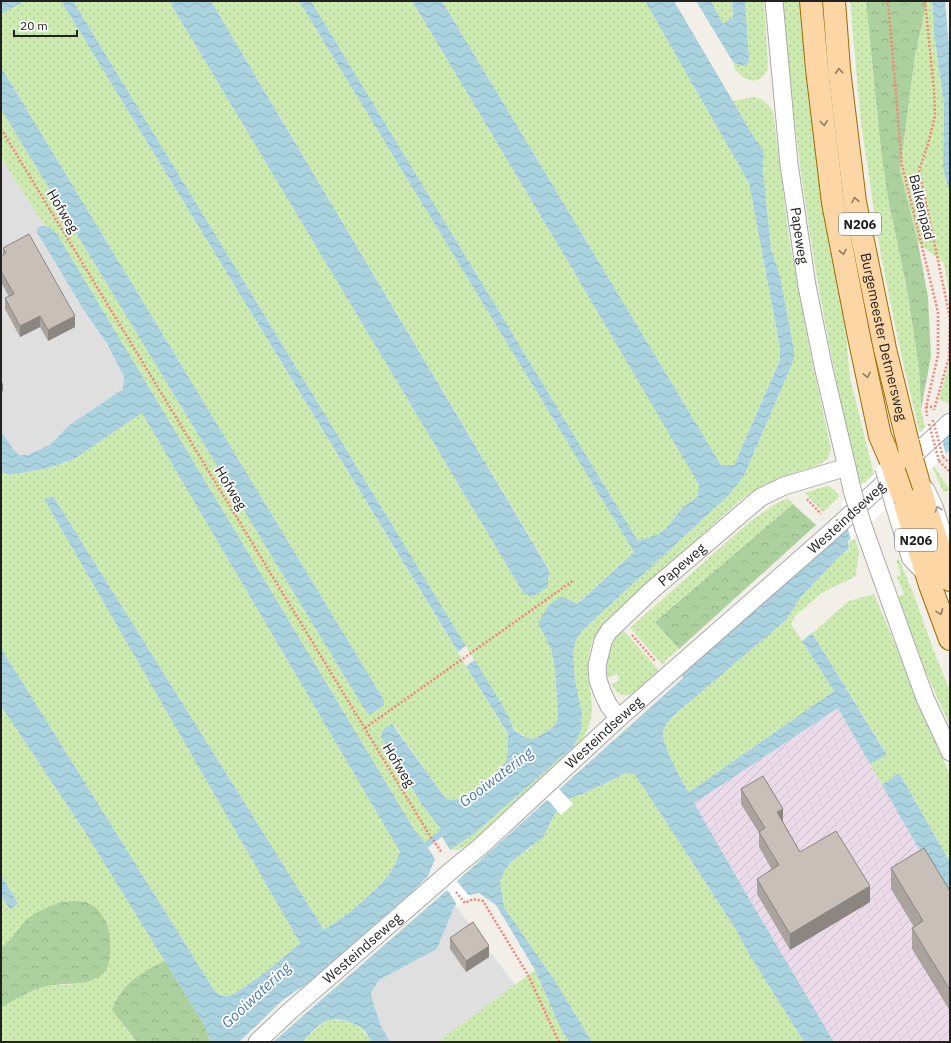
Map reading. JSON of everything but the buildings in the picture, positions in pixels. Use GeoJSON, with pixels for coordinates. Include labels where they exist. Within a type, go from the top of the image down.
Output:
{"type":"FeatureCollection","features":[{"type":"Feature","properties":{"kind":"main road","name":"Burgemeester Detmersweg"},"geometry":{"type":"LineString","coordinates":[[811,1],[817,69],[833,203],[882,456],[896,500],[940,582]]}},
{"type":"Feature","properties":{"kind":"main road","name":"Burgemeester Detmersweg"},"geometry":{"type":"LineString","coordinates":[[834,1],[839,69],[855,202],[885,349],[926,509],[950,639]]}},
{"type":"Feature","properties":{"kind":"street","name":"Papeweg"},"geometry":{"type":"LineString","coordinates":[[774,1],[789,164],[797,226],[821,355],[853,493],[864,529],[925,698],[950,752]]}},
{"type":"Feature","properties":{"kind":"street","name":"Westeindseweg"},"geometry":{"type":"LineString","coordinates":[[257,1042],[290,1011],[481,846],[619,718],[831,532],[950,422]]}},
{"type":"Feature","properties":{"kind":"street","name":"Papeweg"},"geometry":{"type":"LineString","coordinates":[[619,718],[606,700],[598,680],[597,666],[603,642],[609,630],[652,590],[761,497],[784,486],[847,467]]}},
{"type":"Feature","properties":{"kind":"lane","name":"Burgemeester Detmersweg"},"geometry":{"type":"LineString","coordinates":[[915,464],[933,495],[950,544]]}},
{"type":"Feature","properties":{"kind":"path","name":"Balkenpad"},"geometry":{"type":"LineString","coordinates":[[888,1],[902,164],[938,312],[938,354],[926,407],[934,407],[949,357],[950,318],[919,170],[928,144],[935,116],[934,90],[925,1]]}},
{"type":"Feature","properties":{"kind":"path","name":"Hofweg"},"geometry":{"type":"LineString","coordinates":[[1,129],[427,832],[445,857]]}},
{"type":"Feature","properties":{"kind":"path"},"geometry":{"type":"LineString","coordinates":[[933,420],[943,458],[950,463]]}},
{"type":"Feature","properties":{"kind":"path"},"geometry":{"type":"LineString","coordinates":[[929,424],[939,461],[950,472]]}},
{"type":"Feature","properties":{"kind":"path"},"geometry":{"type":"LineString","coordinates":[[804,496],[823,516]]}},
{"type":"Feature","properties":{"kind":"path"},"geometry":{"type":"LineString","coordinates":[[365,728],[574,580]]}},
{"type":"Feature","properties":{"kind":"path"},"geometry":{"type":"LineString","coordinates":[[464,902],[465,903],[472,899],[483,901],[528,975],[559,1042]]}},
{"type":"Feature","properties":{"kind":"shaded area"},"geometry":{"type":"Polygon","coordinates":[[[1,158],[45,226],[42,226],[124,377],[123,389],[68,426],[51,444],[28,455],[19,455],[1,431],[1,158]]]}},
{"type":"Feature","properties":{"kind":"shaded area"},"geometry":{"type":"Polygon","coordinates":[[[838,707],[919,849],[950,898],[950,1042],[834,1042],[694,803],[838,707]]]}},
{"type":"Feature","properties":{"kind":"shaded area"},"geometry":{"type":"Polygon","coordinates":[[[455,905],[515,985],[438,1042],[390,1042],[381,1026],[371,993],[379,980],[437,949],[455,905]]]}},
{"type":"Feature","properties":{"kind":"green space"},"geometry":{"type":"Polygon","coordinates":[[[24,1],[61,1],[508,735],[509,747],[507,760],[504,765],[492,778],[477,790],[456,800],[446,799],[393,724],[381,737],[422,805],[440,828],[440,833],[425,843],[412,826],[57,234],[49,227],[45,226],[1,158],[1,109],[360,702],[370,714],[373,713],[384,705],[384,700],[1,67],[1,14],[24,1]]]}},
{"type":"Feature","properties":{"kind":"green space"},"geometry":{"type":"Polygon","coordinates":[[[73,1],[169,1],[524,594],[532,597],[548,587],[549,569],[211,1],[299,1],[634,552],[576,604],[538,623],[551,649],[555,668],[558,718],[555,725],[548,731],[533,739],[516,731],[512,725],[508,715],[73,1]]]}},
{"type":"Feature","properties":{"kind":"green space"},"geometry":{"type":"Polygon","coordinates":[[[311,1],[412,1],[700,485],[698,496],[682,508],[669,525],[659,534],[638,541],[311,1]]]}},
{"type":"Feature","properties":{"kind":"green space"},"geometry":{"type":"Polygon","coordinates":[[[442,1],[645,1],[749,183],[780,349],[780,359],[734,465],[721,465],[442,1]]]}},
{"type":"Feature","properties":{"kind":"green space"},"geometry":{"type":"Polygon","coordinates":[[[711,1],[732,1],[733,17],[723,25],[711,1]]]}},
{"type":"Feature","properties":{"kind":"green space"},"geometry":{"type":"Polygon","coordinates":[[[745,1],[764,1],[768,68],[761,78],[755,81],[751,81],[743,77],[735,69],[733,62],[742,66],[748,64],[749,59],[745,1]]]}},
{"type":"Feature","properties":{"kind":"green space"},"geometry":{"type":"Polygon","coordinates":[[[783,1],[802,1],[843,306],[850,378],[875,479],[860,484],[835,372],[809,231],[793,109],[783,1]]]}},
{"type":"Feature","properties":{"kind":"green space"},"geometry":{"type":"Polygon","coordinates":[[[850,1],[866,1],[881,150],[888,199],[907,289],[919,368],[921,410],[935,468],[950,490],[943,492],[919,430],[894,321],[880,250],[861,123],[850,1]]]}},
{"type":"Feature","properties":{"kind":"green space"},"geometry":{"type":"Polygon","coordinates":[[[866,1],[927,1],[915,56],[900,170],[918,243],[928,297],[931,356],[921,410],[919,368],[907,289],[888,199],[881,150],[866,1]]]}},
{"type":"Feature","properties":{"kind":"green space"},"geometry":{"type":"Polygon","coordinates":[[[927,1],[932,1],[934,33],[944,105],[943,168],[950,195],[950,300],[944,263],[918,243],[900,171],[915,56],[927,1]]]}},
{"type":"Feature","properties":{"kind":"green space"},"geometry":{"type":"Polygon","coordinates":[[[753,97],[765,102],[773,112],[789,238],[811,356],[831,449],[828,458],[819,465],[779,478],[753,491],[737,503],[610,617],[592,642],[588,667],[592,710],[591,719],[580,745],[472,844],[457,850],[450,850],[475,833],[574,746],[581,730],[582,713],[575,681],[573,653],[576,640],[583,630],[730,494],[744,476],[794,359],[794,350],[780,276],[771,249],[763,171],[764,151],[733,101],[753,97]]]}},
{"type":"Feature","properties":{"kind":"green space"},"geometry":{"type":"Polygon","coordinates":[[[950,360],[950,405],[947,402],[939,400],[950,360]]]}},
{"type":"Feature","properties":{"kind":"green space"},"geometry":{"type":"Polygon","coordinates":[[[142,413],[400,852],[388,876],[378,887],[350,912],[324,930],[53,496],[44,499],[300,943],[259,977],[232,995],[228,996],[222,995],[214,990],[1,648],[1,470],[9,475],[49,468],[74,459],[142,413]]]}},
{"type":"Feature","properties":{"kind":"green space"},"geometry":{"type":"Polygon","coordinates":[[[828,486],[836,492],[839,497],[823,512],[805,493],[828,486]]]}},
{"type":"Feature","properties":{"kind":"green space"},"geometry":{"type":"Polygon","coordinates":[[[788,498],[793,504],[655,622],[679,649],[666,660],[663,665],[630,628],[747,524],[775,504],[788,498]]]}},
{"type":"Feature","properties":{"kind":"green space"},"geometry":{"type":"Polygon","coordinates":[[[793,504],[816,525],[679,649],[655,622],[793,504]]]}},
{"type":"Feature","properties":{"kind":"green space"},"geometry":{"type":"Polygon","coordinates":[[[855,539],[859,551],[856,575],[819,595],[795,616],[791,624],[834,691],[689,792],[668,754],[663,738],[663,732],[666,726],[673,716],[786,620],[800,598],[841,555],[850,549],[849,541],[855,539]]]}},
{"type":"Feature","properties":{"kind":"green space"},"geometry":{"type":"Polygon","coordinates":[[[899,559],[950,691],[950,726],[925,670],[898,597],[904,594],[897,577],[901,575],[896,560],[899,559]]]}},
{"type":"Feature","properties":{"kind":"green space"},"geometry":{"type":"Polygon","coordinates":[[[874,594],[950,774],[950,862],[899,773],[882,785],[870,764],[887,754],[812,633],[849,601],[874,594]]]}},
{"type":"Feature","properties":{"kind":"green space"},"geometry":{"type":"Polygon","coordinates":[[[621,628],[660,671],[637,691],[627,695],[623,695],[616,691],[611,684],[619,681],[618,674],[607,678],[606,659],[611,642],[621,628]]]}},
{"type":"Feature","properties":{"kind":"green space"},"geometry":{"type":"Polygon","coordinates":[[[1,706],[83,829],[165,961],[139,976],[118,996],[125,1028],[137,1042],[1,1042],[1,1008],[20,996],[37,989],[48,986],[75,984],[96,979],[27,920],[9,942],[1,948],[1,895],[10,910],[18,903],[1,875],[1,706]]]}},
{"type":"Feature","properties":{"kind":"green space"},"geometry":{"type":"Polygon","coordinates":[[[626,773],[634,774],[653,802],[733,925],[750,956],[804,1042],[592,1042],[557,984],[504,907],[500,882],[504,872],[511,862],[533,846],[551,823],[556,812],[566,802],[572,797],[583,794],[626,773]]]}},
{"type":"Feature","properties":{"kind":"green space"},"geometry":{"type":"Polygon","coordinates":[[[60,902],[85,902],[95,907],[101,914],[107,924],[109,936],[110,958],[106,970],[103,974],[90,981],[36,989],[1,1008],[1,948],[9,941],[26,920],[42,910],[60,902]]]}},
{"type":"Feature","properties":{"kind":"green space"},"geometry":{"type":"Polygon","coordinates":[[[165,961],[205,1026],[210,1042],[137,1042],[112,1010],[119,995],[128,984],[145,971],[165,961]]]}},
{"type":"Feature","properties":{"kind":"green space"},"geometry":{"type":"Polygon","coordinates":[[[535,970],[560,1027],[569,1042],[438,1042],[535,970]]]}},
{"type":"Feature","properties":{"kind":"green space"},"geometry":{"type":"Polygon","coordinates":[[[329,1020],[349,1022],[359,1026],[371,1042],[303,1042],[315,1030],[329,1020]]]}},
{"type":"Feature","properties":{"kind":"water"},"geometry":{"type":"Polygon","coordinates":[[[1,1],[24,1],[1,14],[1,1]]]}},
{"type":"Feature","properties":{"kind":"water"},"geometry":{"type":"Polygon","coordinates":[[[61,1],[73,1],[466,646],[458,652],[61,1]]]}},
{"type":"Feature","properties":{"kind":"water"},"geometry":{"type":"Polygon","coordinates":[[[169,1],[211,1],[549,570],[548,587],[532,597],[524,594],[169,1]]]}},
{"type":"Feature","properties":{"kind":"water"},"geometry":{"type":"Polygon","coordinates":[[[299,1],[311,1],[638,541],[659,534],[669,525],[682,508],[698,496],[699,485],[570,265],[412,1],[442,1],[721,465],[734,465],[780,360],[780,348],[749,183],[645,1],[674,1],[754,137],[764,151],[763,171],[771,249],[780,276],[794,350],[794,359],[744,476],[730,494],[583,630],[576,640],[573,653],[575,681],[582,713],[581,730],[574,746],[475,833],[450,850],[440,833],[440,828],[422,805],[381,737],[383,730],[392,724],[446,799],[455,800],[467,796],[500,771],[507,759],[508,734],[466,666],[475,660],[508,715],[514,730],[522,736],[533,739],[548,731],[555,725],[558,718],[555,668],[551,649],[538,623],[549,605],[562,596],[577,604],[634,552],[299,1]]]}},
{"type":"Feature","properties":{"kind":"water"},"geometry":{"type":"Polygon","coordinates":[[[696,1],[711,1],[723,24],[733,17],[732,1],[745,1],[749,59],[748,64],[742,66],[733,62],[696,1]]]}},
{"type":"Feature","properties":{"kind":"water"},"geometry":{"type":"Polygon","coordinates":[[[932,1],[945,1],[950,57],[950,195],[943,168],[944,105],[934,33],[932,1]]]}},
{"type":"Feature","properties":{"kind":"water"},"geometry":{"type":"Polygon","coordinates":[[[1,67],[384,700],[384,705],[373,713],[367,713],[360,702],[1,109],[1,67]]]}},
{"type":"Feature","properties":{"kind":"water"},"geometry":{"type":"Polygon","coordinates":[[[42,226],[49,227],[57,234],[412,826],[435,859],[428,876],[413,891],[309,982],[284,999],[239,1042],[210,1042],[205,1026],[83,829],[1,706],[1,648],[214,990],[224,996],[234,994],[266,972],[300,943],[44,499],[53,496],[324,930],[350,912],[378,887],[388,876],[400,852],[142,413],[74,459],[49,468],[9,475],[2,472],[1,431],[19,455],[28,455],[51,444],[68,426],[123,389],[124,377],[107,344],[82,307],[37,232],[37,228],[42,226]]]}},
{"type":"Feature","properties":{"kind":"water"},"geometry":{"type":"Polygon","coordinates":[[[950,431],[950,450],[848,541],[849,549],[841,555],[800,598],[786,620],[673,716],[663,732],[665,745],[677,772],[689,792],[834,691],[802,641],[812,633],[887,755],[870,764],[838,708],[694,803],[834,1042],[804,1042],[750,956],[733,925],[653,802],[634,774],[626,773],[583,794],[572,797],[566,802],[556,812],[543,837],[511,862],[504,872],[500,882],[504,907],[557,984],[592,1042],[569,1042],[560,1027],[535,970],[496,905],[479,893],[469,895],[455,905],[437,949],[379,980],[371,993],[381,1026],[390,1042],[371,1042],[365,1031],[358,1025],[344,1020],[334,1019],[326,1021],[319,1026],[311,1032],[303,1042],[273,1042],[445,892],[683,678],[682,675],[950,431]]]}},
{"type":"Feature","properties":{"kind":"water"},"geometry":{"type":"Polygon","coordinates":[[[899,773],[950,862],[950,898],[919,849],[882,785],[899,773]]]}},
{"type":"Feature","properties":{"kind":"water"},"geometry":{"type":"Polygon","coordinates":[[[1,875],[18,903],[10,910],[1,895],[1,875]]]}},
{"type":"Feature","properties":{"kind":"pier"},"geometry":{"type":"Polygon","coordinates":[[[936,418],[946,455],[851,540],[841,504],[936,418]]]}},
{"type":"Feature","properties":{"kind":"pier"},"geometry":{"type":"Polygon","coordinates":[[[557,787],[573,804],[561,815],[546,798],[557,787]]]}},
{"type":"Feature","properties":{"kind":"pier"},"geometry":{"type":"Polygon","coordinates":[[[455,877],[470,897],[457,906],[449,892],[443,888],[455,877]]]}},
{"type":"Feature","properties":{"kind":"waterway","name":"Gooiwatering"},"geometry":{"type":"LineString","coordinates":[[421,849],[447,829]]}}]}
